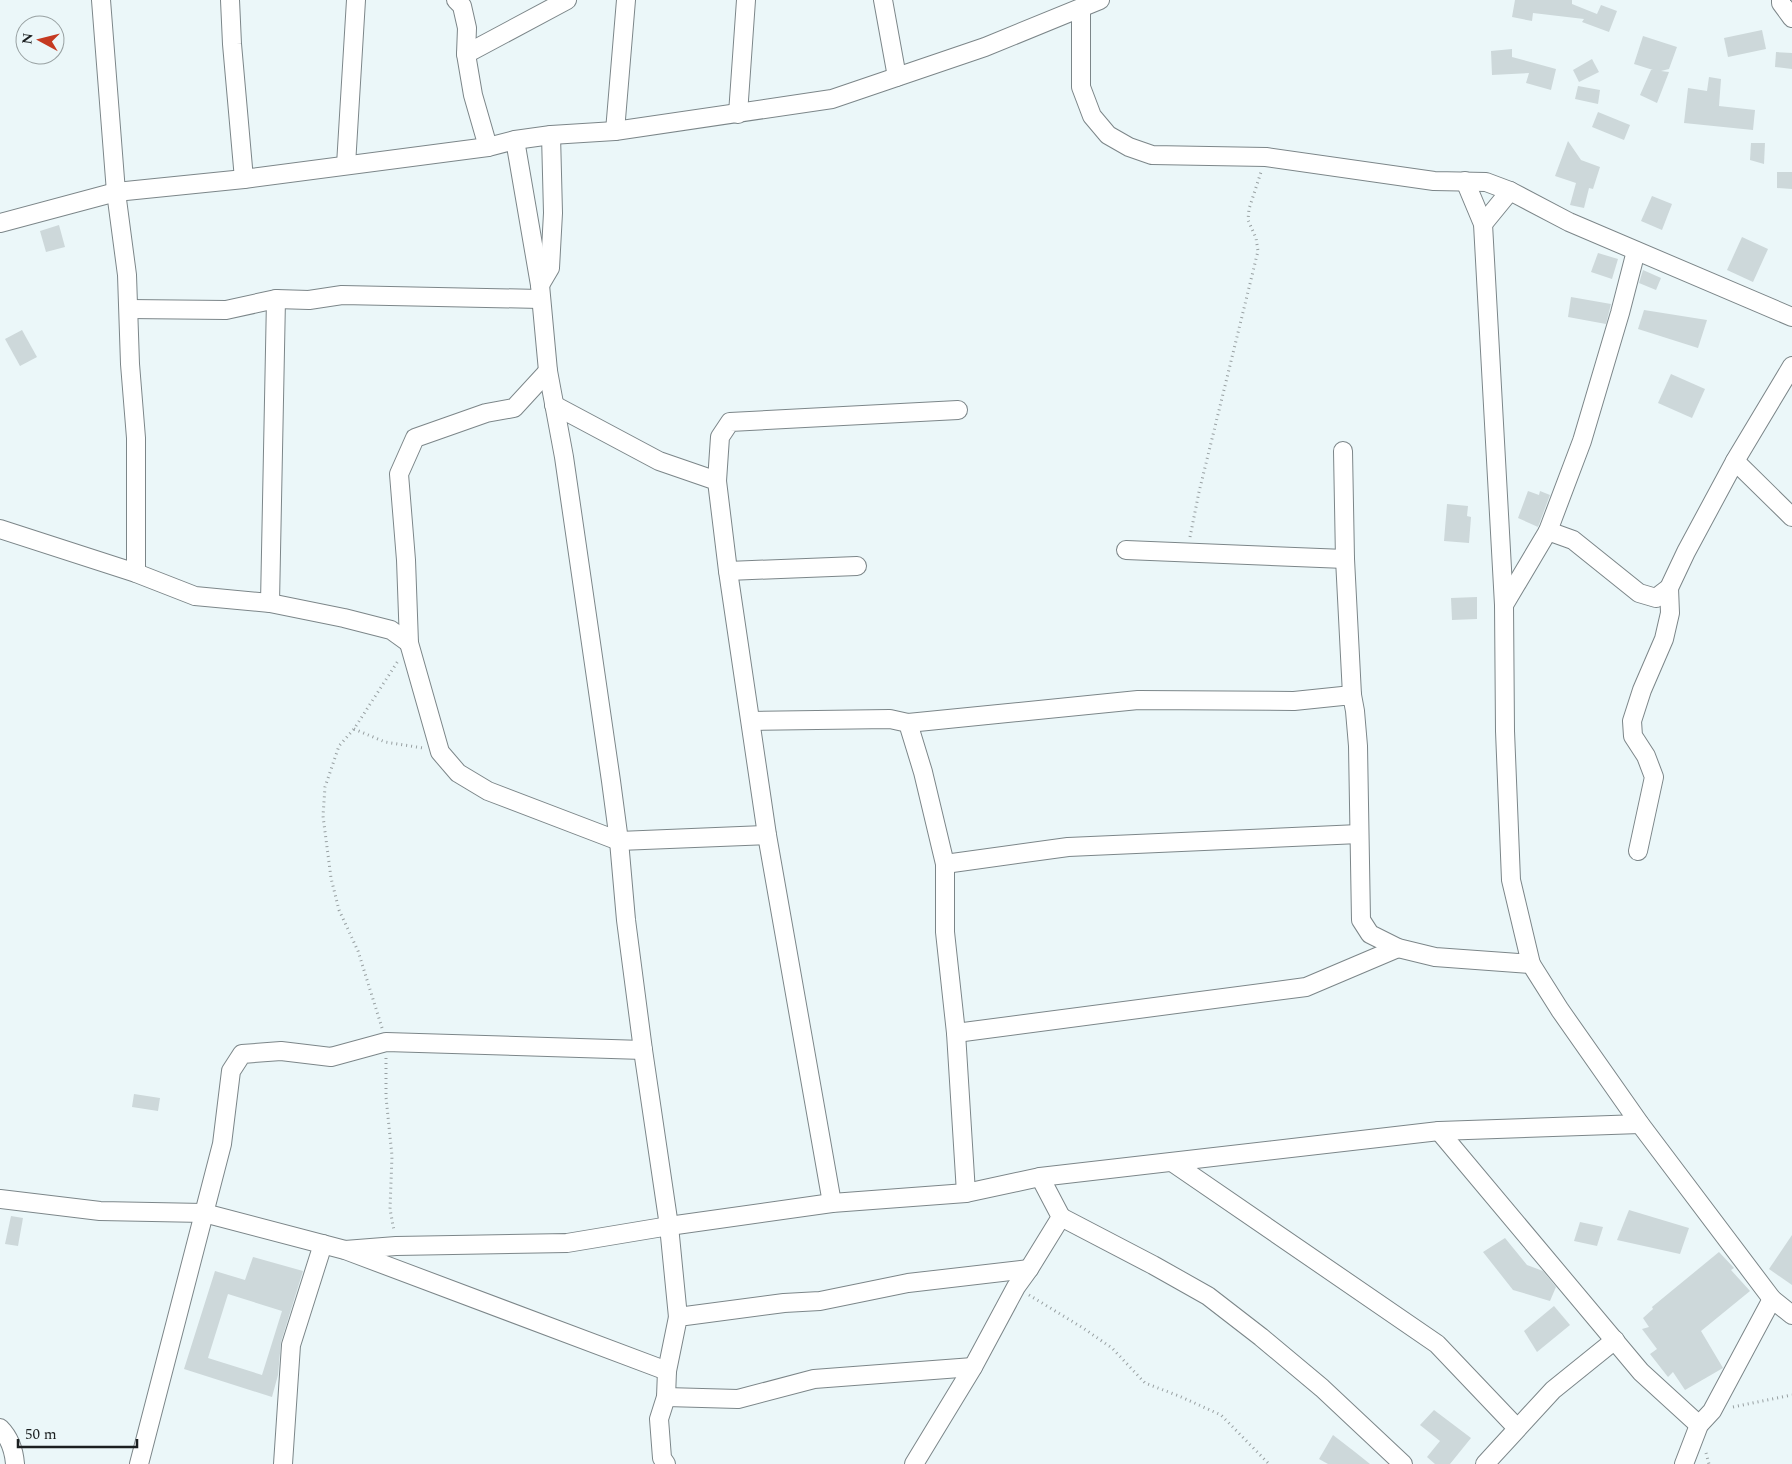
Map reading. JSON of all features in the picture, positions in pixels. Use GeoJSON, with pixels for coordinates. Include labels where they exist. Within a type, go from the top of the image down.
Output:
{"type":"FeatureCollection","features":[{"type":"Feature","properties":{"kind":"street"},"geometry":{"type":"LineString","coordinates":[[101,0],[116,192],[127,275],[130,364],[136,438],[136,573]]}},
{"type":"Feature","properties":{"kind":"street"},"geometry":{"type":"LineString","coordinates":[[230,0],[244,179]]}},
{"type":"Feature","properties":{"kind":"street"},"geometry":{"type":"LineString","coordinates":[[346,165],[356,0]]}},
{"type":"Feature","properties":{"kind":"street"},"geometry":{"type":"LineString","coordinates":[[456,0],[462,6],[467,28],[466,54],[473,95],[488,147]]}},
{"type":"Feature","properties":{"kind":"street"},"geometry":{"type":"LineString","coordinates":[[466,54],[567,0]]}},
{"type":"Feature","properties":{"kind":"street"},"geometry":{"type":"LineString","coordinates":[[615,131],[626,0]]}},
{"type":"Feature","properties":{"kind":"street"},"geometry":{"type":"LineString","coordinates":[[738,114],[746,0]]}},
{"type":"Feature","properties":{"kind":"street"},"geometry":{"type":"LineString","coordinates":[[883,0],[897,77]]}},
{"type":"Feature","properties":{"kind":"street"},"geometry":{"type":"LineString","coordinates":[[0,223],[116,192],[244,179],[488,147],[515,140],[551,135],[615,131],[832,99],[985,48],[1100,0]]}},
{"type":"Feature","properties":{"kind":"street"},"geometry":{"type":"LineString","coordinates":[[1781,0],[1781,3],[1792,18]]}},
{"type":"Feature","properties":{"kind":"street"},"geometry":{"type":"LineString","coordinates":[[1081,9],[1081,87],[1092,116],[1108,135],[1129,147],[1152,155],[1266,157],[1434,181],[1486,182],[1510,191],[1569,222],[1792,317]]}},
{"type":"Feature","properties":{"kind":"street"},"geometry":{"type":"LineString","coordinates":[[540,292],[550,268],[553,213],[551,135]]}},
{"type":"Feature","properties":{"kind":"street"},"geometry":{"type":"LineString","coordinates":[[515,140],[540,292],[548,371],[565,467],[619,841],[626,920],[669,1226],[678,1317],[667,1371],[666,1398],[659,1419],[662,1458],[666,1464]]}},
{"type":"Feature","properties":{"kind":"street"},"geometry":{"type":"LineString","coordinates":[[1465,181],[1483,224],[1504,605],[1505,731],[1511,880],[1531,964],[1560,1010],[1640,1124],[1772,1299],[1792,1315]]}},
{"type":"Feature","properties":{"kind":"street"},"geometry":{"type":"LineString","coordinates":[[1483,224],[1510,191]]}},
{"type":"Feature","properties":{"kind":"street"},"geometry":{"type":"LineString","coordinates":[[1504,605],[1548,531],[1582,442],[1636,251]]}},
{"type":"Feature","properties":{"kind":"street"},"geometry":{"type":"LineString","coordinates":[[129,309],[226,310],[276,299],[308,300],[342,295],[540,292]]}},
{"type":"Feature","properties":{"kind":"street"},"geometry":{"type":"LineString","coordinates":[[270,603],[276,299]]}},
{"type":"Feature","properties":{"kind":"street"},"geometry":{"type":"LineString","coordinates":[[1548,531],[1573,540],[1639,593],[1656,598],[1669,588],[1686,552],[1735,461],[1792,366]]}},
{"type":"Feature","properties":{"kind":"street"},"geometry":{"type":"LineString","coordinates":[[548,371],[514,408],[486,413],[415,438],[399,474],[406,560],[409,643],[440,752],[458,773],[488,791],[619,841],[767,834]]}},
{"type":"Feature","properties":{"kind":"street"},"geometry":{"type":"LineString","coordinates":[[554,406],[660,461],[717,481]]}},
{"type":"Feature","properties":{"kind":"street"},"geometry":{"type":"LineString","coordinates":[[832,1203],[767,834],[728,571],[717,481],[720,437],[730,422],[958,410]]}},
{"type":"Feature","properties":{"kind":"street"},"geometry":{"type":"LineString","coordinates":[[1344,451],[1345,559],[1352,695],[1358,746],[1361,920],[1370,934],[1398,948],[1435,957],[1531,964]]}},
{"type":"Feature","properties":{"kind":"street"},"geometry":{"type":"LineString","coordinates":[[1735,461],[1792,517]]}},
{"type":"Feature","properties":{"kind":"street"},"geometry":{"type":"LineString","coordinates":[[0,529],[136,573],[195,596],[270,603],[344,618],[391,630],[409,643]]}},
{"type":"Feature","properties":{"kind":"street"},"geometry":{"type":"LineString","coordinates":[[1126,550],[1345,559]]}},
{"type":"Feature","properties":{"kind":"street"},"geometry":{"type":"LineString","coordinates":[[728,571],[858,566]]}},
{"type":"Feature","properties":{"kind":"street"},"geometry":{"type":"LineString","coordinates":[[1638,851],[1654,777],[1646,756],[1633,736],[1632,721],[1642,690],[1664,639],[1670,613],[1669,588]]}},
{"type":"Feature","properties":{"kind":"street"},"geometry":{"type":"LineString","coordinates":[[751,721],[890,719],[908,723],[1138,700],[1294,701],[1352,695]]}},
{"type":"Feature","properties":{"kind":"street"},"geometry":{"type":"LineString","coordinates":[[908,723],[923,772],[945,864],[946,932],[956,1033],[966,1193]]}},
{"type":"Feature","properties":{"kind":"street"},"geometry":{"type":"LineString","coordinates":[[945,864],[1068,847],[1359,834]]}},
{"type":"Feature","properties":{"kind":"street"},"geometry":{"type":"LineString","coordinates":[[956,1033],[1306,987],[1398,948]]}},
{"type":"Feature","properties":{"kind":"street"},"geometry":{"type":"LineString","coordinates":[[139,1464],[222,1144],[231,1071],[242,1054],[281,1051],[331,1057],[386,1042],[643,1050]]}},
{"type":"Feature","properties":{"kind":"street"},"geometry":{"type":"LineString","coordinates":[[345,1250],[396,1246],[567,1242],[832,1203],[966,1193],[1040,1178],[1439,1131],[1640,1124]]}},
{"type":"Feature","properties":{"kind":"street"},"geometry":{"type":"LineString","coordinates":[[1439,1131],[1641,1372],[1699,1425]]}},
{"type":"Feature","properties":{"kind":"street"},"geometry":{"type":"LineString","coordinates":[[1172,1162],[1437,1344],[1517,1428]]}},
{"type":"Feature","properties":{"kind":"street"},"geometry":{"type":"LineString","coordinates":[[1040,1178],[1061,1217],[1208,1296],[1322,1388],[1403,1464]]}},
{"type":"Feature","properties":{"kind":"street"},"geometry":{"type":"LineString","coordinates":[[0,1199],[100,1211],[204,1214],[323,1244],[345,1250],[667,1371]]}},
{"type":"Feature","properties":{"kind":"street"},"geometry":{"type":"LineString","coordinates":[[914,1464],[973,1367],[1016,1287],[1061,1217]]}},
{"type":"Feature","properties":{"kind":"street"},"geometry":{"type":"LineString","coordinates":[[283,1464],[291,1345],[323,1244]]}},
{"type":"Feature","properties":{"kind":"street"},"geometry":{"type":"LineString","coordinates":[[678,1317],[784,1303],[820,1301],[908,1283],[1029,1269]]}},
{"type":"Feature","properties":{"kind":"street"},"geometry":{"type":"LineString","coordinates":[[1684,1464],[1699,1425],[1712,1411],[1772,1299]]}},
{"type":"Feature","properties":{"kind":"street"},"geometry":{"type":"LineString","coordinates":[[1485,1464],[1552,1390],[1615,1340]]}},
{"type":"Feature","properties":{"kind":"street"},"geometry":{"type":"LineString","coordinates":[[666,1398],[738,1399],[814,1379],[973,1367]]}},
{"type":"Feature","properties":{"kind":"street"},"geometry":{"type":"LineString","coordinates":[[0,1428],[4,1432],[14,1454],[15,1464]]}},
{"type":"Feature","properties":{"kind":"path"},"geometry":{"type":"LineString","coordinates":[[1187,552],[1199,492],[1258,252],[1256,238],[1248,220],[1248,214],[1266,157]]}},
{"type":"Feature","properties":{"kind":"path"},"geometry":{"type":"LineString","coordinates":[[396,1246],[390,1209],[392,1156],[386,1097],[386,1042],[358,951],[339,910],[331,878],[323,816],[325,787],[339,746],[354,728],[409,643]]}},
{"type":"Feature","properties":{"kind":"path"},"geometry":{"type":"LineString","coordinates":[[354,728],[385,742],[409,744],[440,752]]}},
{"type":"Feature","properties":{"kind":"path"},"geometry":{"type":"LineString","coordinates":[[1016,1287],[1112,1348],[1145,1383],[1221,1415],[1269,1464]]}},
{"type":"Feature","properties":{"kind":"path"},"geometry":{"type":"LineString","coordinates":[[1712,1411],[1792,1395]]}},
{"type":"Feature","properties":{"kind":"building"},"geometry":{"type":"Polygon","coordinates":[[[1515,0],[1572,0],[1572,4],[1597,14],[1601,5],[1617,11],[1609,32],[1582,22],[1584,19],[1533,13],[1532,21],[1512,17],[1515,0]]]}},
{"type":"Feature","properties":{"kind":"building"},"geometry":{"type":"Polygon","coordinates":[[[1762,30],[1766,49],[1728,57],[1724,38],[1762,30]]]}},
{"type":"Feature","properties":{"kind":"building"},"geometry":{"type":"Polygon","coordinates":[[[1643,36],[1677,47],[1669,69],[1661,71],[1669,72],[1657,103],[1640,95],[1651,70],[1653,70],[1634,64],[1643,36]]]}},
{"type":"Feature","properties":{"kind":"building"},"geometry":{"type":"Polygon","coordinates":[[[1512,49],[1512,57],[1556,69],[1551,90],[1526,83],[1529,73],[1492,75],[1491,51],[1512,49]]]}},
{"type":"Feature","properties":{"kind":"building"},"geometry":{"type":"Polygon","coordinates":[[[1776,52],[1792,53],[1792,69],[1775,67],[1776,52]]]}},
{"type":"Feature","properties":{"kind":"building"},"geometry":{"type":"Polygon","coordinates":[[[1592,59],[1599,72],[1579,82],[1573,70],[1592,59]]]}},
{"type":"Feature","properties":{"kind":"building"},"geometry":{"type":"Polygon","coordinates":[[[1709,77],[1721,79],[1719,106],[1755,110],[1753,130],[1684,123],[1688,88],[1707,91],[1709,77]]]}},
{"type":"Feature","properties":{"kind":"building"},"geometry":{"type":"Polygon","coordinates":[[[1578,86],[1600,90],[1598,104],[1575,99],[1578,86]]]}},
{"type":"Feature","properties":{"kind":"building"},"geometry":{"type":"Polygon","coordinates":[[[1598,112],[1630,125],[1624,140],[1592,127],[1598,112]]]}},
{"type":"Feature","properties":{"kind":"building"},"geometry":{"type":"Polygon","coordinates":[[[1568,141],[1581,160],[1600,167],[1593,189],[1589,188],[1584,208],[1570,205],[1576,183],[1555,176],[1568,141]]]}},
{"type":"Feature","properties":{"kind":"building"},"geometry":{"type":"Polygon","coordinates":[[[1751,143],[1765,143],[1764,164],[1750,160],[1751,143]]]}},
{"type":"Feature","properties":{"kind":"building"},"geometry":{"type":"Polygon","coordinates":[[[1777,172],[1792,172],[1792,189],[1777,188],[1777,172]]]}},
{"type":"Feature","properties":{"kind":"building"},"geometry":{"type":"Polygon","coordinates":[[[1652,196],[1672,204],[1662,230],[1641,221],[1652,196]]]}},
{"type":"Feature","properties":{"kind":"building"},"geometry":{"type":"Polygon","coordinates":[[[59,225],[65,247],[46,252],[40,231],[59,225]]]}},
{"type":"Feature","properties":{"kind":"building"},"geometry":{"type":"Polygon","coordinates":[[[1742,237],[1768,249],[1753,282],[1727,270],[1742,237]]]}},
{"type":"Feature","properties":{"kind":"building"},"geometry":{"type":"Polygon","coordinates":[[[1598,253],[1618,259],[1612,279],[1591,272],[1598,253]]]}},
{"type":"Feature","properties":{"kind":"building"},"geometry":{"type":"Polygon","coordinates":[[[1643,270],[1661,278],[1656,290],[1639,283],[1643,270]]]}},
{"type":"Feature","properties":{"kind":"building"},"geometry":{"type":"Polygon","coordinates":[[[1571,297],[1611,304],[1606,324],[1568,317],[1571,297]]]}},
{"type":"Feature","properties":{"kind":"building"},"geometry":{"type":"Polygon","coordinates":[[[1644,310],[1707,320],[1698,348],[1638,329],[1644,310]]]}},
{"type":"Feature","properties":{"kind":"building"},"geometry":{"type":"Polygon","coordinates":[[[22,330],[37,357],[20,366],[5,339],[22,330]]]}},
{"type":"Feature","properties":{"kind":"building"},"geometry":{"type":"Polygon","coordinates":[[[1671,374],[1705,389],[1692,418],[1658,403],[1671,374]]]}},
{"type":"Feature","properties":{"kind":"building"},"geometry":{"type":"Polygon","coordinates":[[[1528,491],[1539,495],[1540,491],[1550,495],[1538,527],[1518,518],[1528,491]]]}},
{"type":"Feature","properties":{"kind":"building"},"geometry":{"type":"Polygon","coordinates":[[[1447,504],[1468,506],[1467,516],[1471,517],[1469,543],[1444,541],[1447,504]]]}},
{"type":"Feature","properties":{"kind":"building"},"geometry":{"type":"Polygon","coordinates":[[[1477,597],[1477,619],[1452,620],[1451,598],[1477,597]]]}},
{"type":"Feature","properties":{"kind":"building"},"geometry":{"type":"Polygon","coordinates":[[[134,1094],[160,1098],[158,1111],[132,1107],[134,1094]]]}},
{"type":"Feature","properties":{"kind":"building"},"geometry":{"type":"Polygon","coordinates":[[[1629,1210],[1689,1228],[1680,1254],[1617,1240],[1629,1210]]]}},
{"type":"Feature","properties":{"kind":"building"},"geometry":{"type":"Polygon","coordinates":[[[11,1216],[23,1218],[18,1246],[5,1244],[11,1216]]]}},
{"type":"Feature","properties":{"kind":"building"},"geometry":{"type":"Polygon","coordinates":[[[1580,1222],[1603,1227],[1597,1246],[1574,1241],[1580,1222]]]}},
{"type":"Feature","properties":{"kind":"building"},"geometry":{"type":"Polygon","coordinates":[[[1792,1235],[1792,1285],[1769,1269],[1792,1235]]]}},
{"type":"Feature","properties":{"kind":"building"},"geometry":{"type":"Polygon","coordinates":[[[1505,1238],[1527,1265],[1543,1271],[1556,1287],[1550,1301],[1513,1290],[1483,1252],[1505,1238]]]}},
{"type":"Feature","properties":{"kind":"building"},"geometry":{"type":"Polygon","coordinates":[[[1719,1252],[1734,1268],[1731,1270],[1750,1291],[1701,1331],[1723,1368],[1685,1390],[1673,1372],[1668,1377],[1650,1354],[1657,1349],[1642,1329],[1649,1327],[1643,1318],[1653,1309],[1652,1307],[1719,1252]]]}},
{"type":"Feature","properties":{"kind":"building"},"geometry":{"type":"Polygon","coordinates":[[[253,1257],[303,1271],[281,1342],[278,1375],[272,1397],[184,1369],[215,1271],[245,1280],[253,1257]],[[228,1294],[208,1358],[262,1375],[282,1311],[228,1294]]]}},
{"type":"Feature","properties":{"kind":"building"},"geometry":{"type":"Polygon","coordinates":[[[1554,1306],[1570,1325],[1537,1352],[1524,1331],[1554,1306]]]}},
{"type":"Feature","properties":{"kind":"building"},"geometry":{"type":"Polygon","coordinates":[[[1434,1410],[1471,1438],[1450,1464],[1435,1464],[1427,1457],[1440,1441],[1420,1425],[1434,1410]]]}},
{"type":"Feature","properties":{"kind":"building"},"geometry":{"type":"Polygon","coordinates":[[[1333,1435],[1370,1464],[1328,1464],[1319,1459],[1333,1435]]]}}]}
